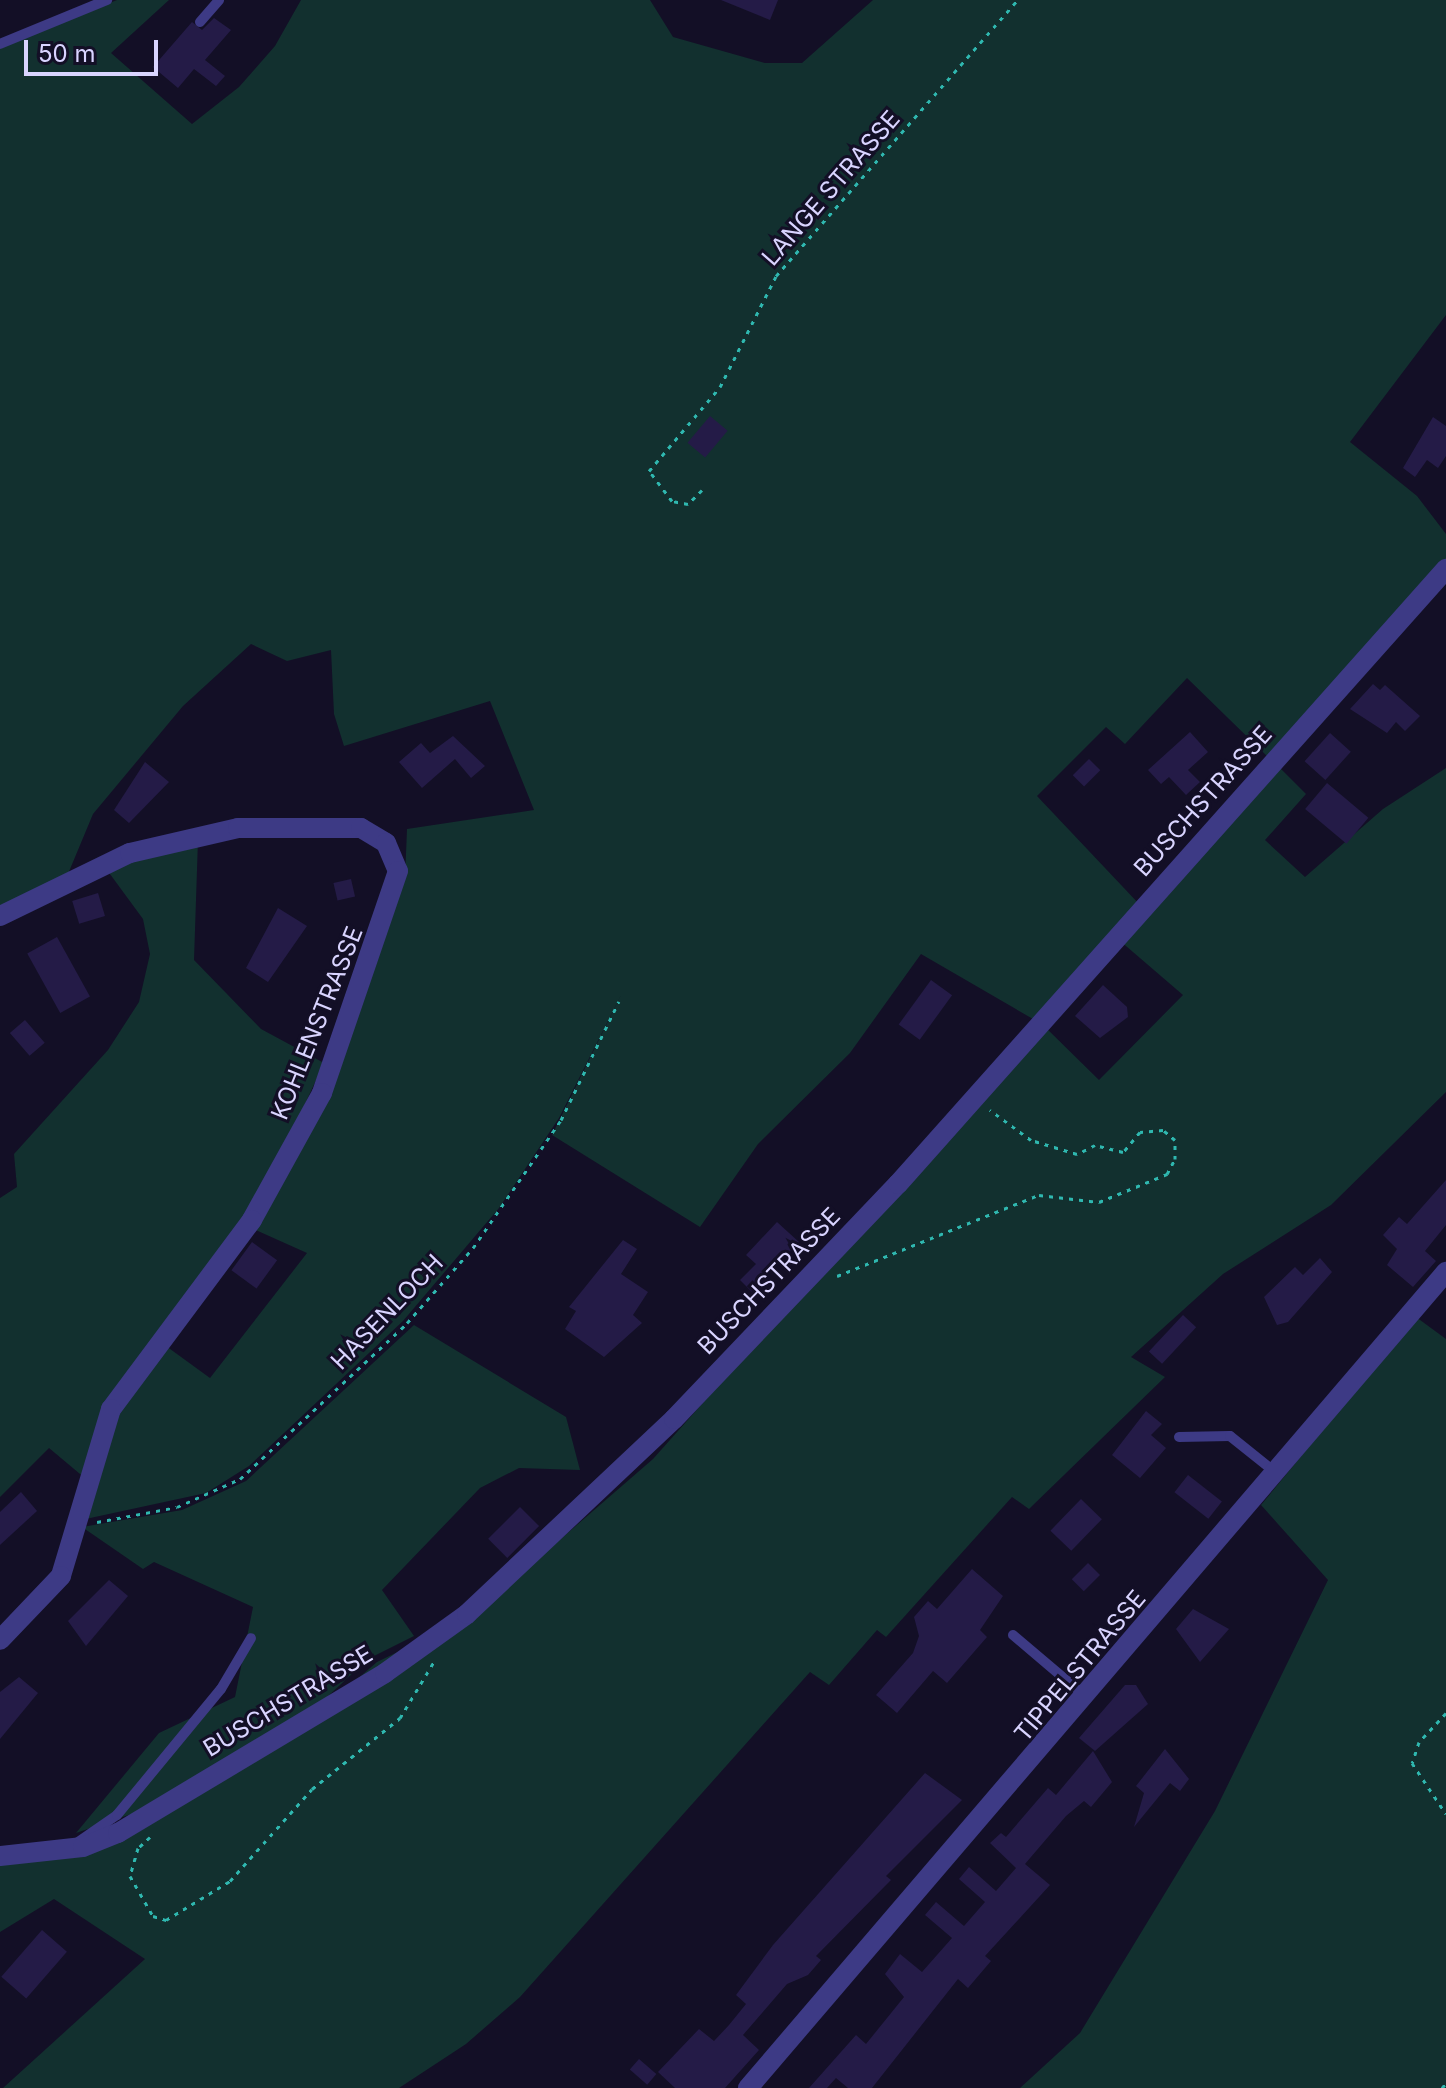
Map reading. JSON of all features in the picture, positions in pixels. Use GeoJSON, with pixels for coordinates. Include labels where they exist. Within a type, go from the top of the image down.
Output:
{"type":"FeatureCollection","features":[{"type":"Feature","properties":{"kind":"street","name":"BUSCHSTRASSE"},"geometry":{"type":"LineString","coordinates":[[0,1856],[68,1849],[118,1833],[437,1637],[674,1419],[800,1285],[1446,569]]}},
{"type":"Feature","properties":{"kind":"street","name":"KOHLENSTRASSE"},"geometry":{"type":"LineString","coordinates":[[0,916],[130,853],[238,828],[361,828],[386,843],[398,871],[322,1093],[252,1220],[111,1409],[61,1576],[0,1640]]}},
{"type":"Feature","properties":{"kind":"street","name":"TIPPELSTRASSE"},"geometry":{"type":"LineString","coordinates":[[748,2088],[1087,1698],[1446,1272]]}},
{"type":"Feature","properties":{"kind":"lane"},"geometry":{"type":"LineString","coordinates":[[0,44],[107,0]]}},
{"type":"Feature","properties":{"kind":"lane"},"geometry":{"type":"LineString","coordinates":[[200,22],[219,0]]}},
{"type":"Feature","properties":{"kind":"lane"},"geometry":{"type":"LineString","coordinates":[[1179,1437],[1230,1436],[1275,1472]]}},
{"type":"Feature","properties":{"kind":"lane"},"geometry":{"type":"LineString","coordinates":[[1013,1635],[1087,1698]]}},
{"type":"Feature","properties":{"kind":"lane"},"geometry":{"type":"LineString","coordinates":[[68,1849],[117,1815],[221,1689],[251,1638]]}},
{"type":"Feature","properties":{"kind":"path","name":"LANGE STRASSE"},"geometry":{"type":"LineString","coordinates":[[702,490],[688,504],[672,501],[649,471],[720,387],[776,276],[1018,0]]}},
{"type":"Feature","properties":{"kind":"path","name":"HASENLOCH"},"geometry":{"type":"LineString","coordinates":[[77,1525],[177,1507],[240,1479],[407,1323],[473,1248],[561,1120],[619,1001]]}},
{"type":"Feature","properties":{"kind":"path"},"geometry":{"type":"LineString","coordinates":[[800,1285],[868,1266],[1039,1195],[1099,1202],[1167,1174],[1175,1159],[1175,1140],[1163,1130],[1140,1132],[1123,1152],[1095,1145],[1077,1154],[1031,1140],[971,1096]]}},
{"type":"Feature","properties":{"kind":"path"},"geometry":{"type":"LineString","coordinates":[[155,1833],[138,1848],[130,1876],[153,1916],[166,1920],[230,1881],[312,1789],[400,1718],[432,1669],[437,1637]]}},
{"type":"Feature","properties":{"kind":"path"},"geometry":{"type":"LineString","coordinates":[[1446,1713],[1419,1742],[1412,1763],[1446,1814]]}},
{"type":"Feature","properties":{"kind":"path"},"geometry":{"type":"LineString","coordinates":[[1442,2088],[1446,2083]]}},
{"type":"Feature","properties":{"kind":"green space"},"geometry":{"type":"Polygon","coordinates":[[[117,0],[169,0],[111,53],[192,124],[239,87],[275,46],[301,0],[650,0],[673,37],[765,63],[802,63],[873,0],[1446,0],[1446,315],[1350,442],[1417,496],[1446,534],[1446,560],[1270,759],[1187,678],[1125,744],[1106,727],[1037,796],[1140,905],[1033,1019],[921,954],[850,1053],[758,1144],[700,1227],[552,1135],[621,995],[559,1118],[499,1208],[403,1321],[249,1466],[206,1493],[81,1520],[113,1410],[166,1346],[210,1378],[307,1253],[251,1228],[281,1179],[405,879],[407,829],[534,810],[490,701],[344,746],[334,714],[331,650],[287,661],[251,644],[183,706],[93,814],[68,874],[0,911],[0,47],[117,0]]]}},
{"type":"Feature","properties":{"kind":"green space"},"geometry":{"type":"Polygon","coordinates":[[[1277,765],[1306,794],[1265,840],[1305,877],[1383,809],[1446,768],[1446,1092],[1331,1205],[1223,1274],[1131,1357],[1165,1377],[1029,1509],[1012,1497],[886,1637],[877,1630],[829,1685],[810,1672],[520,1997],[466,2044],[399,2088],[3,2088],[145,1959],[54,1899],[0,1932],[0,1857],[100,1833],[332,1701],[377,1662],[473,1615],[653,1459],[1041,1023],[1099,1080],[1183,995],[1119,940],[1277,765]]]}},
{"type":"Feature","properties":{"kind":"green space"},"geometry":{"type":"Polygon","coordinates":[[[198,840],[194,960],[261,1029],[324,1063],[270,1179],[122,1389],[86,1479],[49,1448],[0,1497],[0,1198],[17,1187],[14,1154],[108,1050],[139,1002],[150,954],[143,919],[107,870],[198,840]]]}},
{"type":"Feature","properties":{"kind":"green space"},"geometry":{"type":"Polygon","coordinates":[[[1416,1317],[1446,1339],[1446,2088],[1020,2088],[1080,2033],[1215,1811],[1328,1580],[1261,1505],[1416,1317]]]}},
{"type":"Feature","properties":{"kind":"green space"},"geometry":{"type":"Polygon","coordinates":[[[414,1325],[566,1417],[580,1470],[519,1468],[480,1488],[382,1590],[414,1636],[368,1659],[326,1698],[155,1806],[76,1833],[159,1733],[235,1697],[253,1607],[154,1562],[143,1569],[82,1527],[182,1510],[246,1481],[414,1325]]]}},
{"type":"Feature","properties":{"kind":"building"},"geometry":{"type":"Polygon","coordinates":[[[721,0],[778,0],[770,20],[721,0]]]}},
{"type":"Feature","properties":{"kind":"building"},"geometry":{"type":"Polygon","coordinates":[[[214,18],[231,30],[205,60],[225,76],[216,86],[194,69],[178,88],[153,67],[192,22],[202,30],[214,18]]]}},
{"type":"Feature","properties":{"kind":"building"},"geometry":{"type":"Polygon","coordinates":[[[710,416],[728,431],[705,458],[688,443],[710,416]]]}},
{"type":"Feature","properties":{"kind":"building"},"geometry":{"type":"Polygon","coordinates":[[[1433,417],[1446,426],[1446,456],[1438,468],[1427,460],[1415,477],[1403,468],[1433,417]]]}},
{"type":"Feature","properties":{"kind":"building"},"geometry":{"type":"Polygon","coordinates":[[[1373,684],[1380,690],[1385,685],[1420,716],[1405,731],[1396,722],[1387,733],[1350,709],[1373,684]]]}},
{"type":"Feature","properties":{"kind":"building"},"geometry":{"type":"Polygon","coordinates":[[[1190,732],[1208,752],[1188,770],[1200,782],[1186,795],[1169,777],[1161,784],[1148,770],[1190,732]]]}},
{"type":"Feature","properties":{"kind":"building"},"geometry":{"type":"Polygon","coordinates":[[[1330,733],[1351,752],[1325,780],[1305,761],[1330,733]]]}},
{"type":"Feature","properties":{"kind":"building"},"geometry":{"type":"Polygon","coordinates":[[[453,736],[485,766],[471,778],[455,759],[422,788],[399,762],[421,743],[430,753],[453,736]]]}},
{"type":"Feature","properties":{"kind":"building"},"geometry":{"type":"Polygon","coordinates":[[[1089,759],[1100,770],[1084,787],[1073,775],[1089,759]]]}},
{"type":"Feature","properties":{"kind":"building"},"geometry":{"type":"Polygon","coordinates":[[[145,762],[169,782],[129,823],[114,810],[145,762]]]}},
{"type":"Feature","properties":{"kind":"building"},"geometry":{"type":"Polygon","coordinates":[[[1327,783],[1368,818],[1347,844],[1305,809],[1327,783]]]}},
{"type":"Feature","properties":{"kind":"building"},"geometry":{"type":"Polygon","coordinates":[[[351,879],[355,897],[338,901],[333,883],[351,879]]]}},
{"type":"Feature","properties":{"kind":"building"},"geometry":{"type":"Polygon","coordinates":[[[98,893],[105,916],[79,924],[72,901],[98,893]]]}},
{"type":"Feature","properties":{"kind":"building"},"geometry":{"type":"Polygon","coordinates":[[[278,908],[307,926],[268,982],[246,968],[278,908]]]}},
{"type":"Feature","properties":{"kind":"building"},"geometry":{"type":"Polygon","coordinates":[[[57,937],[90,996],[60,1013],[27,953],[57,937]]]}},
{"type":"Feature","properties":{"kind":"building"},"geometry":{"type":"Polygon","coordinates":[[[931,980],[952,995],[920,1040],[899,1024],[931,980]]]}},
{"type":"Feature","properties":{"kind":"building"},"geometry":{"type":"Polygon","coordinates":[[[1103,985],[1127,1007],[1128,1017],[1100,1038],[1075,1016],[1103,985]]]}},
{"type":"Feature","properties":{"kind":"building"},"geometry":{"type":"Polygon","coordinates":[[[25,1020],[45,1043],[30,1056],[10,1033],[25,1020]]]}},
{"type":"Feature","properties":{"kind":"building"},"geometry":{"type":"Polygon","coordinates":[[[1446,1180],[1446,1225],[1425,1251],[1436,1261],[1413,1287],[1387,1265],[1397,1249],[1383,1235],[1399,1217],[1407,1224],[1446,1180]]]}},
{"type":"Feature","properties":{"kind":"building"},"geometry":{"type":"Polygon","coordinates":[[[777,1222],[799,1242],[752,1292],[740,1280],[756,1264],[746,1255],[777,1222]]]}},
{"type":"Feature","properties":{"kind":"building"},"geometry":{"type":"Polygon","coordinates":[[[623,1240],[637,1249],[621,1274],[648,1292],[633,1315],[642,1323],[604,1357],[565,1329],[576,1311],[569,1307],[623,1240]]]}},
{"type":"Feature","properties":{"kind":"building"},"geometry":{"type":"Polygon","coordinates":[[[252,1242],[277,1260],[257,1289],[231,1270],[252,1242]]]}},
{"type":"Feature","properties":{"kind":"building"},"geometry":{"type":"Polygon","coordinates":[[[1320,1258],[1332,1272],[1288,1322],[1277,1325],[1264,1297],[1295,1267],[1303,1275],[1320,1258]]]}},
{"type":"Feature","properties":{"kind":"building"},"geometry":{"type":"Polygon","coordinates":[[[1183,1315],[1196,1327],[1162,1364],[1149,1352],[1183,1315]]]}},
{"type":"Feature","properties":{"kind":"building"},"geometry":{"type":"Polygon","coordinates":[[[1146,1411],[1162,1424],[1151,1435],[1166,1448],[1140,1478],[1112,1455],[1146,1411]]]}},
{"type":"Feature","properties":{"kind":"building"},"geometry":{"type":"Polygon","coordinates":[[[1188,1475],[1222,1501],[1208,1519],[1174,1492],[1188,1475]]]}},
{"type":"Feature","properties":{"kind":"building"},"geometry":{"type":"Polygon","coordinates":[[[21,1492],[37,1511],[0,1545],[0,1512],[21,1492]]]}},
{"type":"Feature","properties":{"kind":"building"},"geometry":{"type":"Polygon","coordinates":[[[1081,1499],[1102,1519],[1071,1551],[1050,1531],[1081,1499]]]}},
{"type":"Feature","properties":{"kind":"building"},"geometry":{"type":"Polygon","coordinates":[[[520,1507],[539,1526],[507,1558],[488,1539],[520,1507]]]}},
{"type":"Feature","properties":{"kind":"building"},"geometry":{"type":"Polygon","coordinates":[[[1088,1563],[1100,1575],[1084,1591],[1072,1579],[1088,1563]]]}},
{"type":"Feature","properties":{"kind":"building"},"geometry":{"type":"Polygon","coordinates":[[[972,1569],[1003,1596],[980,1630],[987,1637],[947,1683],[933,1671],[897,1713],[876,1695],[913,1653],[919,1636],[914,1617],[928,1601],[937,1609],[972,1569]]]}},
{"type":"Feature","properties":{"kind":"building"},"geometry":{"type":"Polygon","coordinates":[[[109,1580],[128,1596],[86,1646],[68,1621],[109,1580]]]}},
{"type":"Feature","properties":{"kind":"building"},"geometry":{"type":"Polygon","coordinates":[[[1193,1609],[1229,1629],[1200,1662],[1176,1629],[1193,1609]]]}},
{"type":"Feature","properties":{"kind":"building"},"geometry":{"type":"Polygon","coordinates":[[[19,1677],[38,1693],[0,1739],[0,1692],[19,1677]]]}},
{"type":"Feature","properties":{"kind":"building"},"geometry":{"type":"Polygon","coordinates":[[[1125,1685],[1136,1685],[1148,1704],[1095,1751],[1079,1738],[1125,1685]]]}},
{"type":"Feature","properties":{"kind":"building"},"geometry":{"type":"Polygon","coordinates":[[[1165,1749],[1189,1779],[1180,1791],[1170,1783],[1134,1827],[1144,1793],[1136,1786],[1165,1749]]]}},
{"type":"Feature","properties":{"kind":"building"},"geometry":{"type":"Polygon","coordinates":[[[1093,1751],[1112,1782],[1091,1807],[1084,1801],[1066,1816],[1025,1864],[1050,1885],[985,1956],[991,1961],[968,1988],[958,1979],[872,2088],[848,2088],[836,2078],[827,2088],[809,2088],[856,2035],[866,2044],[904,1997],[885,1974],[900,1954],[922,1972],[952,1938],[925,1915],[936,1902],[964,1926],[985,1902],[959,1879],[969,1867],[996,1891],[1016,1868],[990,1843],[1001,1833],[1006,1837],[1048,1788],[1056,1795],[1093,1751]]]}},
{"type":"Feature","properties":{"kind":"building"},"geometry":{"type":"Polygon","coordinates":[[[925,1773],[962,1800],[886,1876],[891,1880],[816,1956],[821,1960],[808,1975],[787,1984],[743,2035],[759,2050],[725,2088],[675,2088],[658,2072],[699,2029],[714,2041],[729,2025],[746,2004],[736,1995],[773,1945],[925,1773]]]}},
{"type":"Feature","properties":{"kind":"building"},"geometry":{"type":"Polygon","coordinates":[[[42,1930],[67,1952],[26,1998],[1,1977],[42,1930]]]}},
{"type":"Feature","properties":{"kind":"building"},"geometry":{"type":"Polygon","coordinates":[[[639,2059],[656,2074],[647,2085],[630,2070],[639,2059]]]}}]}
